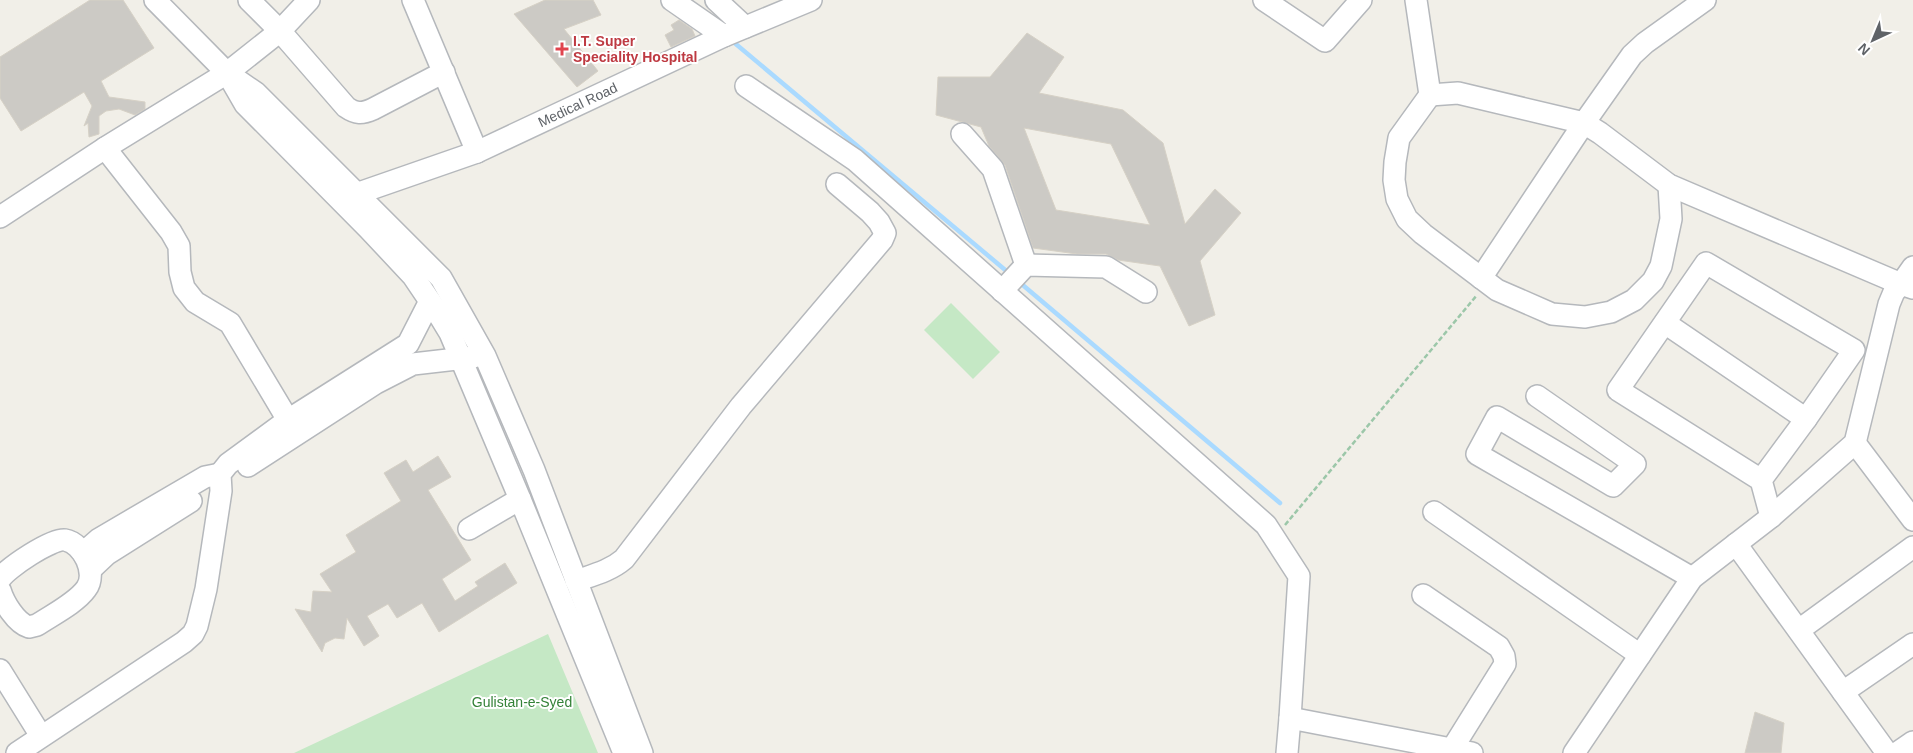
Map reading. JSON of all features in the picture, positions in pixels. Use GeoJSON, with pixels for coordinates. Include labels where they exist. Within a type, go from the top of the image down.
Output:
{"type":"FeatureCollection","features":[{"type":"Feature","properties":{"kind":"street"},"geometry":{"type":"LineString","coordinates":[[155,0],[227,73],[256,93],[349,198],[413,276],[450,333],[624,753]]}},
{"type":"Feature","properties":{"kind":"street"},"geometry":{"type":"LineString","coordinates":[[249,0],[280,31],[346,108],[354,113],[363,113],[373,109],[444,72]]}},
{"type":"Feature","properties":{"kind":"street"},"geometry":{"type":"LineString","coordinates":[[0,217],[227,73],[280,31],[309,0]]}},
{"type":"Feature","properties":{"kind":"street"},"geometry":{"type":"LineString","coordinates":[[413,0],[477,152]]}},
{"type":"Feature","properties":{"kind":"street"},"geometry":{"type":"LineString","coordinates":[[672,0],[724,36]]}},
{"type":"Feature","properties":{"kind":"street"},"geometry":{"type":"LineString","coordinates":[[716,0],[745,27]]}},
{"type":"Feature","properties":{"kind":"street","name":"Medical Road"},"geometry":{"type":"LineString","coordinates":[[349,198],[477,152],[724,36],[811,0]]}},
{"type":"Feature","properties":{"kind":"street"},"geometry":{"type":"LineString","coordinates":[[1264,0],[1325,41],[1362,0]]}},
{"type":"Feature","properties":{"kind":"street"},"geometry":{"type":"LineString","coordinates":[[1416,0],[1430,95],[1399,138],[1394,180],[1397,199],[1407,219],[1423,234],[1484,281],[1497,290],[1552,314],[1585,318],[1611,312],[1634,300],[1653,281],[1661,266],[1671,219],[1669,185]]}},
{"type":"Feature","properties":{"kind":"street"},"geometry":{"type":"LineString","coordinates":[[1484,281],[1584,123],[1632,55],[1645,43],[1705,0]]}},
{"type":"Feature","properties":{"kind":"street"},"geometry":{"type":"LineString","coordinates":[[746,86],[854,160],[1266,524],[1299,576],[1287,753]]}},
{"type":"Feature","properties":{"kind":"street"},"geometry":{"type":"LineString","coordinates":[[1430,95],[1458,93],[1584,123],[1669,185],[1909,280],[1894,292],[1889,304],[1855,443],[1771,517],[1692,578],[1574,753]]}},
{"type":"Feature","properties":{"kind":"street"},"geometry":{"type":"LineString","coordinates":[[962,134],[993,169],[1026,265]]}},
{"type":"Feature","properties":{"kind":"street"},"geometry":{"type":"LineString","coordinates":[[106,148],[171,232],[179,246],[180,272],[184,288],[195,302],[230,323],[288,420]]}},
{"type":"Feature","properties":{"kind":"street"},"geometry":{"type":"LineString","coordinates":[[576,581],[616,566],[624,559],[741,406],[882,240],[885,233],[880,222],[837,184]]}},
{"type":"Feature","properties":{"kind":"street"},"geometry":{"type":"LineString","coordinates":[[349,198],[441,278],[485,356],[534,470],[642,753]]}},
{"type":"Feature","properties":{"kind":"street"},"geometry":{"type":"LineString","coordinates":[[1761,480],[1854,350],[1706,263],[1618,390],[1761,480],[1771,517]]}},
{"type":"Feature","properties":{"kind":"street"},"geometry":{"type":"LineString","coordinates":[[1002,291],[1026,265],[1106,267],[1146,292]]}},
{"type":"Feature","properties":{"kind":"street"},"geometry":{"type":"LineString","coordinates":[[17,753],[184,642],[193,634],[197,626],[206,589],[221,483],[228,464],[288,420],[408,344],[430,301]]}},
{"type":"Feature","properties":{"kind":"street"},"geometry":{"type":"LineString","coordinates":[[1665,323],[1806,419]]}},
{"type":"Feature","properties":{"kind":"street"},"geometry":{"type":"LineString","coordinates":[[86,561],[107,554],[376,384],[413,364],[485,356]]}},
{"type":"Feature","properties":{"kind":"street"},"geometry":{"type":"LineString","coordinates":[[1537,396],[1635,464],[1613,486],[1497,417],[1477,454],[1692,578]]}},
{"type":"Feature","properties":{"kind":"street"},"geometry":{"type":"LineString","coordinates":[[1855,443],[1913,520]]}},
{"type":"Feature","properties":{"kind":"street"},"geometry":{"type":"LineString","coordinates":[[469,528],[520,499]]}},
{"type":"Feature","properties":{"kind":"street"},"geometry":{"type":"LineString","coordinates":[[1434,512],[1640,654]]}},
{"type":"Feature","properties":{"kind":"street"},"geometry":{"type":"LineString","coordinates":[[0,579],[7,570],[60,540],[71,543],[86,561],[90,582],[80,596],[37,625],[29,627],[18,620],[0,590]]}},
{"type":"Feature","properties":{"kind":"street"},"geometry":{"type":"LineString","coordinates":[[1736,544],[1887,753]]}},
{"type":"Feature","properties":{"kind":"street"},"geometry":{"type":"LineString","coordinates":[[1799,630],[1913,547]]}},
{"type":"Feature","properties":{"kind":"street"},"geometry":{"type":"LineString","coordinates":[[1290,718],[1462,751],[1504,664],[1504,656],[1499,647],[1423,595]]}},
{"type":"Feature","properties":{"kind":"street"},"geometry":{"type":"LineString","coordinates":[[1843,692],[1913,644]]}},
{"type":"Feature","properties":{"kind":"street"},"geometry":{"type":"LineString","coordinates":[[0,670],[41,736]]}},
{"type":"Feature","properties":{"kind":"street"},"geometry":{"type":"LineString","coordinates":[[1897,753],[1913,742]]}},
{"type":"Feature","properties":{"kind":"path"},"geometry":{"type":"LineString","coordinates":[[1275,538],[1484,281]]}},
{"type":"Feature","properties":{"kind":"green space"},"geometry":{"type":"Polygon","coordinates":[[[951,303],[1000,352],[973,379],[924,330],[951,303]]]}},
{"type":"Feature","properties":{"kind":"green space","name":"Gulistan-e-Syed"},"geometry":{"type":"Polygon","coordinates":[[[548,634],[598,753],[294,753],[548,634]]]}},
{"type":"Feature","properties":{"kind":"building"},"geometry":{"type":"Polygon","coordinates":[[[90,0],[123,0],[154,48],[101,81],[109,97],[145,102],[145,109],[135,115],[119,109],[106,111],[99,116],[99,134],[89,137],[88,123],[84,126],[92,106],[84,92],[21,131],[0,98],[0,57],[90,0]]]}},
{"type":"Feature","properties":{"kind":"building"},"geometry":{"type":"Polygon","coordinates":[[[545,0],[593,0],[601,15],[564,29],[598,71],[577,87],[514,14],[545,0]]]}},
{"type":"Feature","properties":{"kind":"building"},"geometry":{"type":"Polygon","coordinates":[[[679,20],[692,29],[695,36],[671,47],[665,35],[674,30],[671,25],[679,20]]]}},
{"type":"Feature","properties":{"kind":"building"},"geometry":{"type":"Polygon","coordinates":[[[1027,33],[1064,57],[1039,93],[1123,110],[1163,143],[1185,224],[1215,189],[1241,213],[1200,261],[1215,315],[1189,326],[1160,266],[1118,260],[1106,254],[1077,254],[1033,248],[1005,165],[989,146],[981,127],[936,115],[938,77],[990,77],[1027,33]],[[1024,128],[1056,210],[1150,225],[1111,144],[1024,128]]]}},
{"type":"Feature","properties":{"kind":"building"},"geometry":{"type":"Polygon","coordinates":[[[438,456],[451,477],[428,490],[471,560],[442,579],[455,601],[478,586],[475,582],[505,563],[517,583],[439,632],[422,603],[397,618],[388,604],[367,616],[379,636],[364,646],[347,618],[344,639],[335,638],[325,643],[322,652],[295,609],[311,612],[313,591],[332,592],[320,574],[356,552],[346,535],[401,501],[384,473],[406,460],[413,472],[438,456]]]}},
{"type":"Feature","properties":{"kind":"building"},"geometry":{"type":"Polygon","coordinates":[[[1755,712],[1784,723],[1781,753],[1745,753],[1755,712]]]}},
{"type":"Feature","properties":{"kind":"waterway"},"geometry":{"type":"LineString","coordinates":[[731,40],[1010,274]]}},
{"type":"Feature","properties":{"kind":"waterway"},"geometry":{"type":"LineString","coordinates":[[1018,281],[1280,503]]}},
{"type":"Feature","properties":{"kind":"place","name":"I.T. Super Speciality Hospital"},"geometry":{"type":"Point","coordinates":[562,49]}}]}
